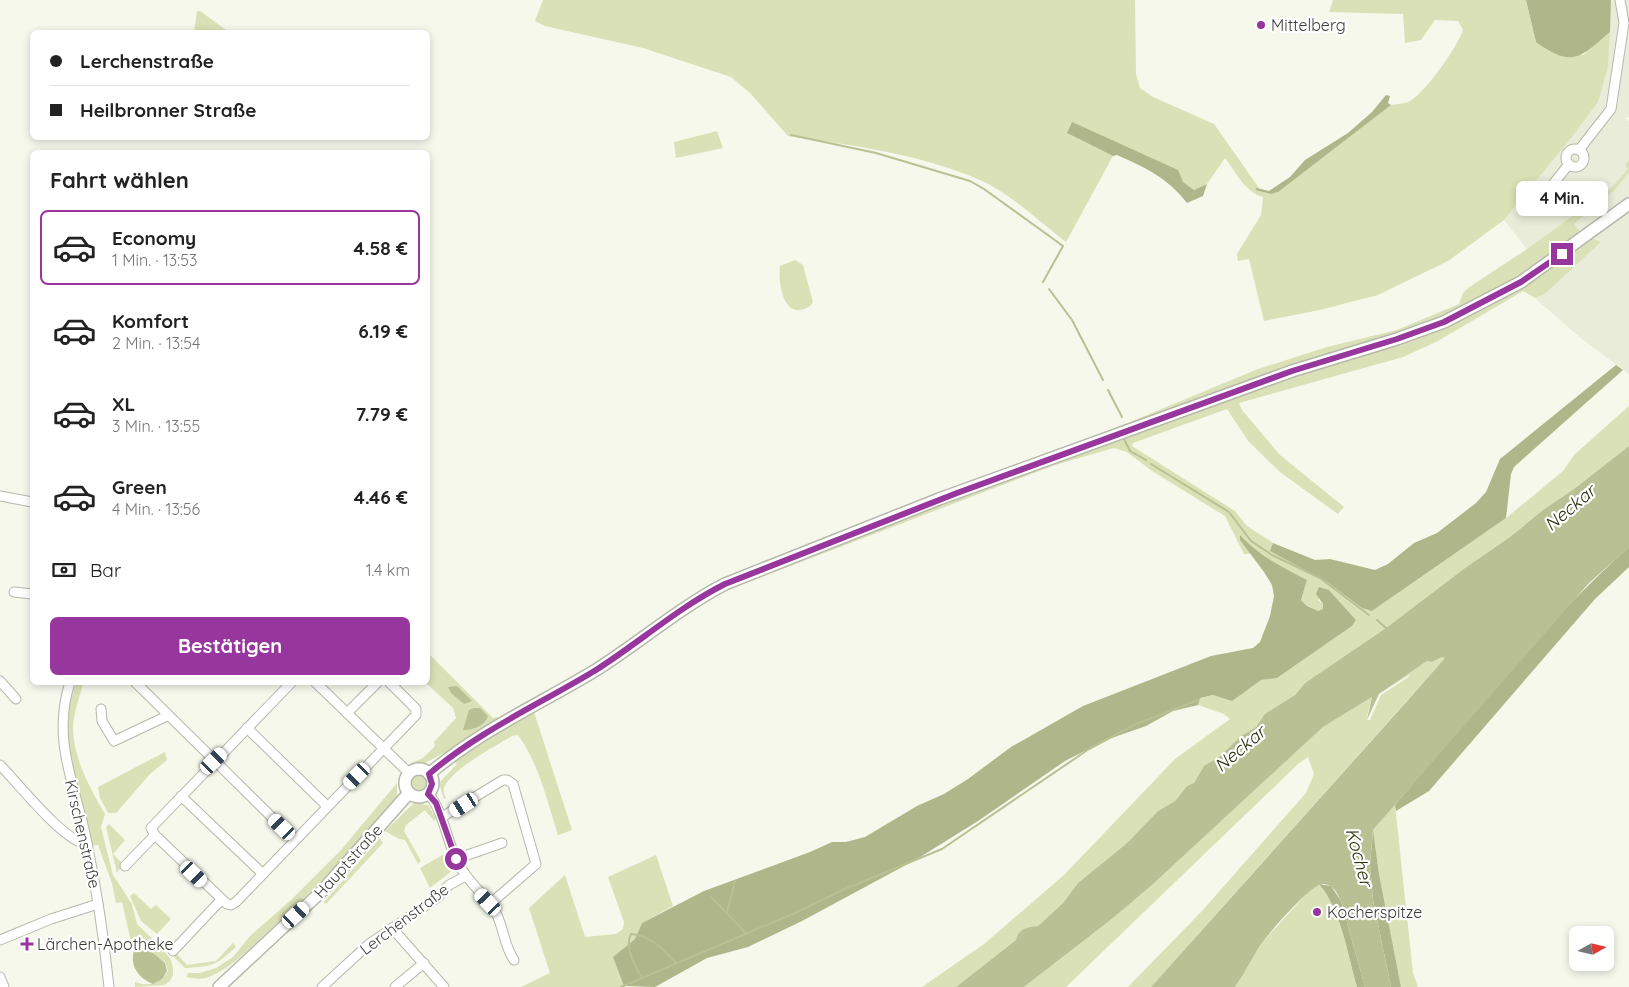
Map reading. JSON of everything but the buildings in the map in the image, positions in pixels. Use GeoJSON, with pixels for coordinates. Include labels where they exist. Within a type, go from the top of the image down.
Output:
{"type":"FeatureCollection","features":[{"type":"Feature","properties":{"kind":"main road"},"geometry":{"type":"LineString","coordinates":[[429,774],[483,735],[597,669],[699,597],[725,584],[930,503],[1292,371],[1397,339],[1444,322],[1521,282],[1629,204]]}},
{"type":"Feature","properties":{"kind":"main road"},"geometry":{"type":"LineString","coordinates":[[421,770],[429,774],[432,784],[428,794],[419,797],[409,793],[405,786],[409,774],[421,770]]}},
{"type":"Feature","properties":{"kind":"main road","name":"Hauptstraße"},"geometry":{"type":"LineString","coordinates":[[219,987],[322,891],[409,793]]}},
{"type":"Feature","properties":{"kind":"street"},"geometry":{"type":"LineString","coordinates":[[1539,210],[1551,198],[1550,188],[1569,164],[1566,160],[1568,153],[1572,149],[1579,150],[1611,109],[1624,23],[1620,0]]}},
{"type":"Feature","properties":{"kind":"street"},"geometry":{"type":"LineString","coordinates":[[0,496],[30,502]]}},
{"type":"Feature","properties":{"kind":"street"},"geometry":{"type":"LineString","coordinates":[[14,592],[30,594]]}},
{"type":"Feature","properties":{"kind":"street"},"geometry":{"type":"LineString","coordinates":[[0,680],[16,699]]}},
{"type":"Feature","properties":{"kind":"street","name":"Kirschenstraße"},"geometry":{"type":"LineString","coordinates":[[69,685],[64,705],[62,732],[72,786],[87,844],[98,904],[109,987]]}},
{"type":"Feature","properties":{"kind":"street"},"geometry":{"type":"LineString","coordinates":[[138,685],[167,716],[295,840]]}},
{"type":"Feature","properties":{"kind":"street"},"geometry":{"type":"LineString","coordinates":[[289,685],[152,825],[152,831],[155,835],[227,904],[233,905],[384,749],[417,712],[392,685]]}},
{"type":"Feature","properties":{"kind":"street"},"geometry":{"type":"LineString","coordinates":[[318,685],[409,774]]}},
{"type":"Feature","properties":{"kind":"street"},"geometry":{"type":"LineString","coordinates":[[347,713],[375,685]]}},
{"type":"Feature","properties":{"kind":"street"},"geometry":{"type":"LineString","coordinates":[[101,708],[102,721],[114,741],[167,716]]}},
{"type":"Feature","properties":{"kind":"street"},"geometry":{"type":"LineString","coordinates":[[247,728],[328,806]]}},
{"type":"Feature","properties":{"kind":"street"},"geometry":{"type":"LineString","coordinates":[[0,765],[63,832],[76,841],[87,844]]}},
{"type":"Feature","properties":{"kind":"street"},"geometry":{"type":"LineString","coordinates":[[442,817],[503,780],[507,780],[512,784],[536,864],[490,904]]}},
{"type":"Feature","properties":{"kind":"street","name":"Lerchenstraße"},"geometry":{"type":"LineString","coordinates":[[322,987],[369,944],[437,898],[450,885],[466,876],[456,859],[436,803],[428,794]]}},
{"type":"Feature","properties":{"kind":"street"},"geometry":{"type":"LineString","coordinates":[[181,796],[263,874]]}},
{"type":"Feature","properties":{"kind":"street"},"geometry":{"type":"LineString","coordinates":[[125,866],[155,835]]}},
{"type":"Feature","properties":{"kind":"street"},"geometry":{"type":"LineString","coordinates":[[456,859],[502,843]]}},
{"type":"Feature","properties":{"kind":"street"},"geometry":{"type":"LineString","coordinates":[[466,876],[496,914],[508,949],[514,960]]}},
{"type":"Feature","properties":{"kind":"street"},"geometry":{"type":"LineString","coordinates":[[173,951],[221,900]]}},
{"type":"Feature","properties":{"kind":"street"},"geometry":{"type":"LineString","coordinates":[[0,940],[51,919],[98,904]]}},
{"type":"Feature","properties":{"kind":"street"},"geometry":{"type":"LineString","coordinates":[[392,928],[444,987]]}},
{"type":"Feature","properties":{"kind":"street"},"geometry":{"type":"LineString","coordinates":[[394,987],[424,964]]}},
{"type":"Feature","properties":{"kind":"street"},"geometry":{"type":"LineString","coordinates":[[0,977],[4,987]]}},
{"type":"Feature","properties":{"kind":"shaded area"},"geometry":{"type":"Polygon","coordinates":[[[543,0],[1135,0],[1136,74],[1140,88],[1153,97],[1214,124],[1259,188],[1255,190],[1271,194],[1294,179],[1391,105],[1408,102],[1416,96],[1424,89],[1455,47],[1463,30],[1458,21],[1435,20],[1421,40],[1405,43],[1403,14],[1329,12],[1333,0],[1526,0],[1536,42],[1583,55],[1610,32],[1608,67],[1598,102],[1504,220],[1448,261],[1378,295],[1320,310],[1264,321],[1249,259],[1238,261],[1237,254],[1261,215],[1263,197],[1257,195],[1246,186],[1225,158],[1207,184],[1194,190],[1183,182],[1179,176],[1067,133],[1113,156],[1066,242],[1003,192],[980,180],[934,163],[910,157],[861,147],[788,136],[751,94],[731,77],[643,48],[545,26],[535,21],[543,0]]]}},
{"type":"Feature","properties":{"kind":"shaded area"},"geometry":{"type":"Polygon","coordinates":[[[1526,0],[1611,0],[1610,32],[1583,53],[1567,57],[1559,55],[1536,42],[1526,0]]]}},
{"type":"Feature","properties":{"kind":"shaded area"},"geometry":{"type":"Polygon","coordinates":[[[1611,0],[1629,0],[1629,117],[1625,118],[1629,122],[1629,159],[1625,165],[1628,169],[1611,188],[1527,249],[1504,220],[1568,142],[1608,67],[1611,0]]]}},
{"type":"Feature","properties":{"kind":"shaded area"},"geometry":{"type":"Polygon","coordinates":[[[197,11],[200,11],[226,30],[194,30],[197,11]]]}},
{"type":"Feature","properties":{"kind":"shaded area"},"geometry":{"type":"Polygon","coordinates":[[[1386,95],[1390,96],[1388,103],[1391,105],[1278,192],[1271,194],[1255,190],[1257,188],[1269,191],[1290,177],[1305,160],[1348,133],[1372,112],[1386,95]]]}},
{"type":"Feature","properties":{"kind":"shaded area"},"geometry":{"type":"Polygon","coordinates":[[[1072,122],[1178,170],[1183,182],[1194,190],[1207,184],[1203,196],[1187,203],[1164,180],[1147,169],[1117,155],[1113,156],[1067,133],[1072,122]]]}},
{"type":"Feature","properties":{"kind":"shaded area"},"geometry":{"type":"Polygon","coordinates":[[[717,131],[723,148],[676,158],[674,142],[717,131]]]}},
{"type":"Feature","properties":{"kind":"shaded area"},"geometry":{"type":"Polygon","coordinates":[[[1629,159],[1629,172],[1615,190],[1574,224],[1582,234],[1601,242],[1546,293],[1535,298],[1523,291],[1438,341],[1403,357],[1239,403],[1242,410],[1280,455],[1344,507],[1338,514],[1280,472],[1249,442],[1227,409],[1133,443],[1132,446],[1235,511],[1247,526],[1273,543],[1271,551],[1327,582],[1362,608],[1372,611],[1506,518],[1563,471],[1574,455],[1629,406],[1629,446],[1510,537],[1465,568],[1386,628],[1305,683],[1295,695],[1270,711],[1256,727],[1241,736],[1219,757],[1205,766],[1194,783],[1187,786],[1175,801],[1158,811],[1127,843],[1078,883],[1063,903],[1037,927],[1021,931],[1016,940],[956,987],[922,987],[984,944],[1064,875],[1175,759],[1230,719],[1224,714],[1198,705],[1200,698],[1249,688],[1261,680],[1277,678],[1352,626],[1356,620],[1329,590],[1318,600],[1323,604],[1323,609],[1318,611],[1307,606],[1301,600],[1307,580],[1270,561],[1240,540],[1251,554],[1244,554],[1225,516],[1152,471],[1127,452],[1114,448],[1055,465],[722,592],[691,609],[609,668],[534,712],[572,830],[558,835],[537,770],[518,735],[512,736],[486,751],[459,770],[445,786],[446,798],[444,799],[439,783],[457,764],[443,753],[422,765],[415,766],[411,763],[423,758],[435,746],[434,742],[456,718],[453,708],[428,685],[430,685],[430,655],[493,718],[503,717],[587,668],[710,584],[1130,422],[1258,369],[1327,347],[1397,330],[1459,304],[1463,293],[1468,288],[1527,249],[1611,188],[1628,169],[1625,165],[1629,159]]]}},
{"type":"Feature","properties":{"kind":"shaded area"},"geometry":{"type":"Polygon","coordinates":[[[1629,172],[1629,374],[1583,340],[1535,298],[1546,293],[1601,242],[1582,234],[1573,224],[1615,190],[1629,172]]]}},
{"type":"Feature","properties":{"kind":"shaded area"},"geometry":{"type":"Polygon","coordinates":[[[795,260],[803,265],[813,302],[808,308],[800,310],[794,310],[785,301],[780,279],[780,266],[795,260]]]}},
{"type":"Feature","properties":{"kind":"shaded area"},"geometry":{"type":"Polygon","coordinates":[[[1616,365],[1623,370],[1514,467],[1511,474],[1506,518],[1372,611],[1362,608],[1327,582],[1270,551],[1273,543],[1315,560],[1330,559],[1375,570],[1388,564],[1414,543],[1437,533],[1476,503],[1486,492],[1500,459],[1616,365]]]}},
{"type":"Feature","properties":{"kind":"shaded area"},"geometry":{"type":"Polygon","coordinates":[[[1240,535],[1263,555],[1307,580],[1301,600],[1307,606],[1318,611],[1323,609],[1323,604],[1316,594],[1319,587],[1329,590],[1356,620],[1352,626],[1277,678],[1261,680],[1232,701],[1213,695],[1200,698],[1198,705],[1173,711],[1146,726],[1106,740],[1065,761],[978,821],[917,859],[802,921],[748,947],[707,958],[655,987],[624,986],[613,957],[635,939],[642,923],[704,891],[832,842],[846,842],[865,837],[917,806],[944,794],[968,779],[1011,747],[1083,706],[1211,656],[1253,648],[1260,642],[1270,616],[1274,596],[1272,585],[1240,540],[1240,535]]]}},
{"type":"Feature","properties":{"kind":"shaded area"},"geometry":{"type":"Polygon","coordinates":[[[1629,547],[1629,567],[1595,599],[1429,791],[1396,811],[1395,805],[1537,639],[1629,547]]]}},
{"type":"Feature","properties":{"kind":"shaded area"},"geometry":{"type":"Polygon","coordinates":[[[1442,657],[1445,658],[1151,987],[1128,987],[1202,911],[1306,793],[1314,774],[1308,757],[1298,764],[1066,987],[1024,987],[1113,918],[1152,885],[1323,727],[1372,697],[1366,720],[1379,694],[1427,661],[1432,662],[1442,657]]]}},
{"type":"Feature","properties":{"kind":"shaded area"},"geometry":{"type":"Polygon","coordinates":[[[75,685],[82,685],[73,723],[76,751],[89,784],[105,814],[101,827],[113,875],[132,904],[137,924],[162,948],[171,960],[173,975],[170,981],[164,985],[135,987],[135,982],[149,984],[157,982],[168,971],[165,962],[136,945],[132,946],[122,902],[116,903],[112,883],[98,845],[90,846],[67,742],[68,710],[75,685]]]}},
{"type":"Feature","properties":{"kind":"shaded area"},"geometry":{"type":"Polygon","coordinates":[[[165,752],[167,760],[150,774],[116,813],[108,813],[100,798],[98,787],[165,752]]]}},
{"type":"Feature","properties":{"kind":"shaded area"},"geometry":{"type":"Polygon","coordinates":[[[418,773],[425,776],[428,783],[425,790],[418,793],[411,790],[408,783],[411,776],[418,773]]]}},
{"type":"Feature","properties":{"kind":"shaded area"},"geometry":{"type":"Polygon","coordinates":[[[397,783],[397,798],[333,869],[282,919],[240,957],[220,972],[210,977],[197,979],[187,977],[188,973],[200,973],[216,968],[233,957],[250,936],[292,899],[341,850],[397,783]]]}},
{"type":"Feature","properties":{"kind":"shaded area"},"geometry":{"type":"Polygon","coordinates":[[[414,803],[428,805],[436,818],[434,821],[425,810],[406,825],[404,831],[421,861],[418,864],[405,840],[399,839],[385,831],[414,803]]]}},
{"type":"Feature","properties":{"kind":"shaded area"},"geometry":{"type":"Polygon","coordinates":[[[1395,805],[1413,973],[1418,987],[1401,987],[1379,874],[1373,830],[1395,805]]]}},
{"type":"Feature","properties":{"kind":"shaded area"},"geometry":{"type":"Polygon","coordinates":[[[109,824],[125,840],[113,854],[123,864],[117,873],[106,827],[109,824]]]}},
{"type":"Feature","properties":{"kind":"shaded area"},"geometry":{"type":"Polygon","coordinates":[[[1373,830],[1379,874],[1401,987],[1391,987],[1373,900],[1370,865],[1373,830]]]}},
{"type":"Feature","properties":{"kind":"shaded area"},"geometry":{"type":"Polygon","coordinates":[[[380,838],[383,843],[326,904],[324,902],[380,838]]]}},
{"type":"Feature","properties":{"kind":"shaded area"},"geometry":{"type":"Polygon","coordinates":[[[446,853],[453,870],[430,888],[420,868],[446,853]]]}},
{"type":"Feature","properties":{"kind":"shaded area"},"geometry":{"type":"Polygon","coordinates":[[[656,855],[673,906],[642,923],[635,939],[613,957],[626,987],[521,987],[550,973],[529,908],[565,875],[585,937],[616,934],[623,929],[624,922],[608,877],[656,855]]]}},
{"type":"Feature","properties":{"kind":"shaded area"},"geometry":{"type":"Polygon","coordinates":[[[1319,884],[1327,894],[1338,919],[1357,987],[1235,987],[1260,945],[1308,892],[1319,884]]]}},
{"type":"Feature","properties":{"kind":"shaded area"},"geometry":{"type":"Polygon","coordinates":[[[1319,884],[1331,886],[1341,901],[1365,987],[1357,987],[1338,919],[1327,894],[1319,884]]]}},
{"type":"Feature","properties":{"kind":"shaded area"},"geometry":{"type":"Polygon","coordinates":[[[134,893],[151,909],[156,905],[171,919],[157,934],[141,921],[130,896],[134,893]]]}},
{"type":"Feature","properties":{"kind":"shaded area"},"geometry":{"type":"Polygon","coordinates":[[[233,943],[236,947],[223,958],[213,964],[202,967],[185,968],[174,957],[176,953],[187,965],[216,961],[233,943]]]}},
{"type":"Feature","properties":{"kind":"water"},"geometry":{"type":"Polygon","coordinates":[[[1629,446],[1629,547],[1588,584],[1373,830],[1370,865],[1373,900],[1391,987],[1365,987],[1341,901],[1332,887],[1322,884],[1299,901],[1271,932],[1259,947],[1235,987],[1151,987],[1445,658],[1442,657],[1432,662],[1427,661],[1379,694],[1367,720],[1372,697],[1323,727],[1152,885],[1113,918],[1024,987],[956,987],[1016,940],[1021,931],[1038,926],[1063,903],[1078,883],[1127,843],[1158,811],[1175,801],[1187,786],[1194,783],[1204,766],[1219,757],[1241,736],[1256,727],[1265,714],[1295,695],[1305,683],[1386,628],[1465,568],[1510,537],[1629,446]]]}},
{"type":"Feature","properties":{"kind":"water"},"geometry":{"type":"Polygon","coordinates":[[[457,686],[472,701],[464,704],[451,693],[448,687],[457,686]]]}},
{"type":"Feature","properties":{"kind":"water"},"geometry":{"type":"Polygon","coordinates":[[[480,708],[488,716],[478,727],[463,730],[469,710],[480,708]]]}},
{"type":"Feature","properties":{"kind":"water"},"geometry":{"type":"Polygon","coordinates":[[[136,945],[143,945],[165,963],[167,971],[162,979],[153,984],[138,973],[133,963],[136,945]]]}},
{"type":"Feature","properties":{"kind":"pier"},"geometry":{"type":"Polygon","coordinates":[[[1409,675],[1381,695],[1370,720],[1367,720],[1379,694],[1409,675]]]}},
{"type":"Feature","properties":{"kind":"waterway"},"geometry":{"type":"LineString","coordinates":[[791,135],[876,153],[970,181],[984,189],[1063,246],[1043,282]]}},
{"type":"Feature","properties":{"kind":"waterway"},"geometry":{"type":"LineString","coordinates":[[1049,289],[1072,320],[1103,380]]}},
{"type":"Feature","properties":{"kind":"waterway"},"geometry":{"type":"LineString","coordinates":[[1108,390],[1122,417]]}},
{"type":"Feature","properties":{"kind":"waterway"},"geometry":{"type":"LineString","coordinates":[[1124,439],[1130,451],[1146,460]]}},
{"type":"Feature","properties":{"kind":"waterway"},"geometry":{"type":"LineString","coordinates":[[1151,464],[1229,512],[1251,541],[1272,555],[1320,578],[1369,615]]}},
{"type":"Feature","properties":{"kind":"waterway"},"geometry":{"type":"LineString","coordinates":[[1377,620],[1386,628]]}},
{"type":"Feature","properties":{"kind":"waterway"},"geometry":{"type":"LineString","coordinates":[[621,987],[795,913],[845,889],[942,849],[1089,749],[1134,725],[1198,700]]}},
{"type":"Feature","properties":{"kind":"waterway"},"geometry":{"type":"LineString","coordinates":[[727,913],[735,881]]}},
{"type":"Feature","properties":{"kind":"waterway"},"geometry":{"type":"LineString","coordinates":[[711,897],[746,933]]}},
{"type":"Feature","properties":{"kind":"waterway"},"geometry":{"type":"LineString","coordinates":[[642,978],[630,950],[629,939],[631,934],[650,940],[676,963]]}},
{"type":"Feature","properties":{"kind":"place","name":"Mittelberg"},"geometry":{"type":"Point","coordinates":[1261,25]}},
{"type":"Feature","properties":{"kind":"place","name":"Kocherspitze"},"geometry":{"type":"Point","coordinates":[1317,912]}},
{"type":"Feature","properties":{"kind":"place","name":"Lärchen-Apotheke"},"geometry":{"type":"Point","coordinates":[27,944]}},
{"type":"Feature","properties":{"kind":"route"},"geometry":{"type":"LineString","coordinates":[[456,859],[436,803],[428,794],[432,784],[429,774],[453,754],[483,735],[617,656],[699,597],[725,584],[911,510],[1292,371],[1397,339],[1444,322],[1521,282],[1562,254]]}},
{"type":"Feature","properties":{"kind":"water label","name":"Neckar"},"geometry":{"type":"Point","coordinates":[1570,508]}},
{"type":"Feature","properties":{"kind":"water label","name":"Neckar"},"geometry":{"type":"Point","coordinates":[1240,749]}},
{"type":"Feature","properties":{"kind":"water label","name":"Kocher"},"geometry":{"type":"Point","coordinates":[1359,857]}}]}
